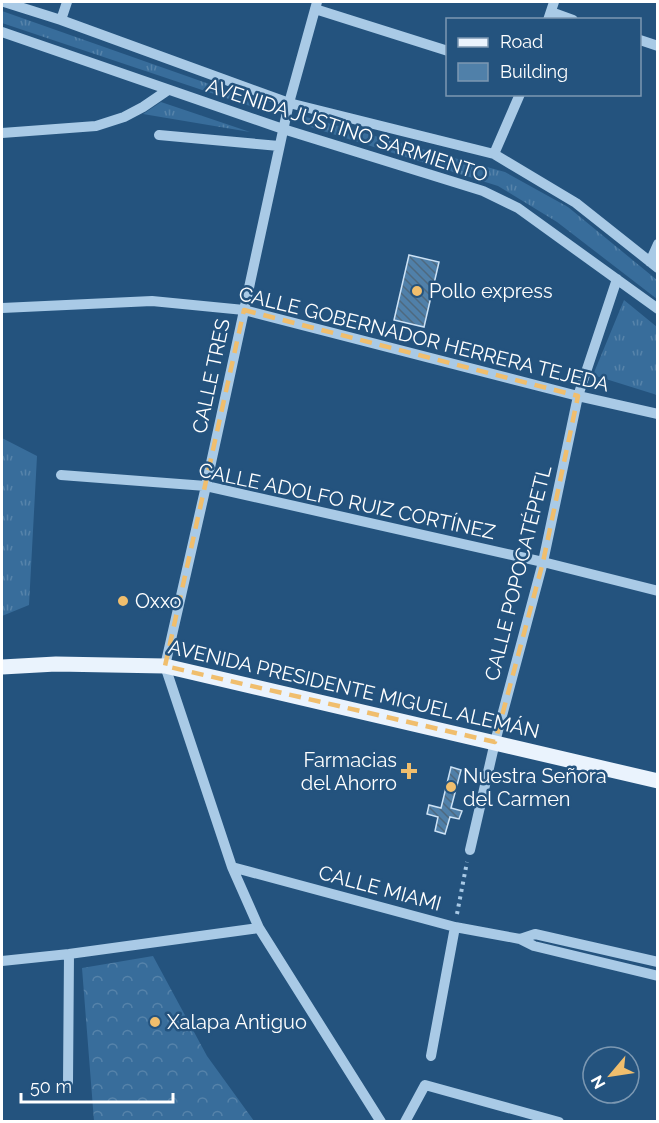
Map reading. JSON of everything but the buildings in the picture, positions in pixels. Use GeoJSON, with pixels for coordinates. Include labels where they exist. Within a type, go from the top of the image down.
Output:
{"type":"FeatureCollection","features":[{"type":"Feature","properties":{"kind":"main road","name":"AVENIDA PRESIDENTE MIGUEL ALEMÁN"},"geometry":{"type":"LineString","coordinates":[[2,667],[56,664],[165,666],[657,781]]}},
{"type":"Feature","properties":{"kind":"street","name":"AVENIDA JUSTINO SARMIENTO"},"geometry":{"type":"LineString","coordinates":[[4,2],[61,20],[289,103],[494,154],[576,202],[654,265]]}},
{"type":"Feature","properties":{"kind":"street"},"geometry":{"type":"LineString","coordinates":[[61,20],[67,2]]}},
{"type":"Feature","properties":{"kind":"street"},"geometry":{"type":"LineString","coordinates":[[316,5],[446,51]]}},
{"type":"Feature","properties":{"kind":"street","name":"CALLE TRES"},"geometry":{"type":"LineString","coordinates":[[165,666],[207,486],[279,146],[316,5]]}},
{"type":"Feature","properties":{"kind":"street"},"geometry":{"type":"LineString","coordinates":[[551,11],[568,18]]}},
{"type":"Feature","properties":{"kind":"street","name":"AVENIDA JUSTINO SARMIENTO"},"geometry":{"type":"LineString","coordinates":[[2,32],[283,129],[483,191],[518,208],[657,309]]}},
{"type":"Feature","properties":{"kind":"street"},"geometry":{"type":"LineString","coordinates":[[641,41],[657,46]]}},
{"type":"Feature","properties":{"kind":"street"},"geometry":{"type":"LineString","coordinates":[[2,133],[96,126],[124,117],[168,90]]}},
{"type":"Feature","properties":{"kind":"street"},"geometry":{"type":"LineString","coordinates":[[494,154],[519,96]]}},
{"type":"Feature","properties":{"kind":"street"},"geometry":{"type":"LineString","coordinates":[[159,135],[279,146]]}},
{"type":"Feature","properties":{"kind":"street"},"geometry":{"type":"LineString","coordinates":[[654,265],[657,244]]}},
{"type":"Feature","properties":{"kind":"street","name":"CALLE POPOCATÉPETL"},"geometry":{"type":"LineString","coordinates":[[470,850],[495,742],[543,562],[578,396],[617,279]]}},
{"type":"Feature","properties":{"kind":"street","name":"CALLE GOBERNADOR HERRERA TEJEDA"},"geometry":{"type":"LineString","coordinates":[[2,308],[152,301],[244,310],[578,396],[657,414]]}},
{"type":"Feature","properties":{"kind":"street","name":"CALLE ADOLFO RUIZ CORTÍNEZ"},"geometry":{"type":"LineString","coordinates":[[61,475],[207,486],[543,562],[657,591]]}},
{"type":"Feature","properties":{"kind":"street"},"geometry":{"type":"LineString","coordinates":[[165,666],[232,867],[259,928],[381,1122]]}},
{"type":"Feature","properties":{"kind":"street","name":"CALLE MIAMI"},"geometry":{"type":"LineString","coordinates":[[232,867],[455,927],[520,939],[534,946],[657,976]]}},
{"type":"Feature","properties":{"kind":"street"},"geometry":{"type":"LineString","coordinates":[[431,1056],[455,927]]}},
{"type":"Feature","properties":{"kind":"street"},"geometry":{"type":"LineString","coordinates":[[2,961],[259,928]]}},
{"type":"Feature","properties":{"kind":"street","name":"CALLE MIAMI"},"geometry":{"type":"LineString","coordinates":[[520,939],[535,934],[657,962]]}},
{"type":"Feature","properties":{"kind":"street"},"geometry":{"type":"LineString","coordinates":[[68,1083],[69,954]]}},
{"type":"Feature","properties":{"kind":"street"},"geometry":{"type":"LineString","coordinates":[[405,1122],[425,1085],[559,1122]]}},
{"type":"Feature","properties":{"kind":"path"},"geometry":{"type":"LineString","coordinates":[[455,927],[470,850]]}},
{"type":"Feature","properties":{"kind":"highlighted area"},"geometry":{"type":"Polygon","coordinates":[[[244,310],[578,396],[543,562],[495,742],[165,666],[244,310]]]}},
{"type":"Feature","properties":{"kind":"green space"},"geometry":{"type":"Polygon","coordinates":[[[2,11],[263,103],[262,110],[2,23],[2,11]]]}},
{"type":"Feature","properties":{"kind":"green space"},"geometry":{"type":"Polygon","coordinates":[[[161,102],[250,132],[143,114],[161,102]]]}},
{"type":"Feature","properties":{"kind":"green space"},"geometry":{"type":"Polygon","coordinates":[[[306,117],[505,172],[568,207],[657,280],[657,299],[557,222],[498,186],[304,125],[306,117]]]}},
{"type":"Feature","properties":{"kind":"green space"},"geometry":{"type":"Polygon","coordinates":[[[624,300],[657,327],[657,395],[593,375],[624,300]]]}},
{"type":"Feature","properties":{"kind":"green space"},"geometry":{"type":"Polygon","coordinates":[[[2,438],[37,456],[29,605],[2,616],[2,438]]]}},
{"type":"Feature","properties":{"kind":"green space"},"geometry":{"type":"Polygon","coordinates":[[[153,956],[207,1056],[254,1121],[94,1121],[82,968],[153,956]]]}},
{"type":"Feature","properties":{"kind":"place","name":"Pollo express"},"geometry":{"type":"Point","coordinates":[417,291]}},
{"type":"Feature","properties":{"kind":"place","name":"Oxxo"},"geometry":{"type":"Point","coordinates":[123,601]}},
{"type":"Feature","properties":{"kind":"place","name":"Farmacias del Ahorro"},"geometry":{"type":"Point","coordinates":[409,771]}},
{"type":"Feature","properties":{"kind":"place","name":"Nuestra Señora del Carmen"},"geometry":{"type":"Point","coordinates":[451,787]}},
{"type":"Feature","properties":{"kind":"place","name":"Xalapa Antiguo"},"geometry":{"type":"Point","coordinates":[155,1022]}}]}
